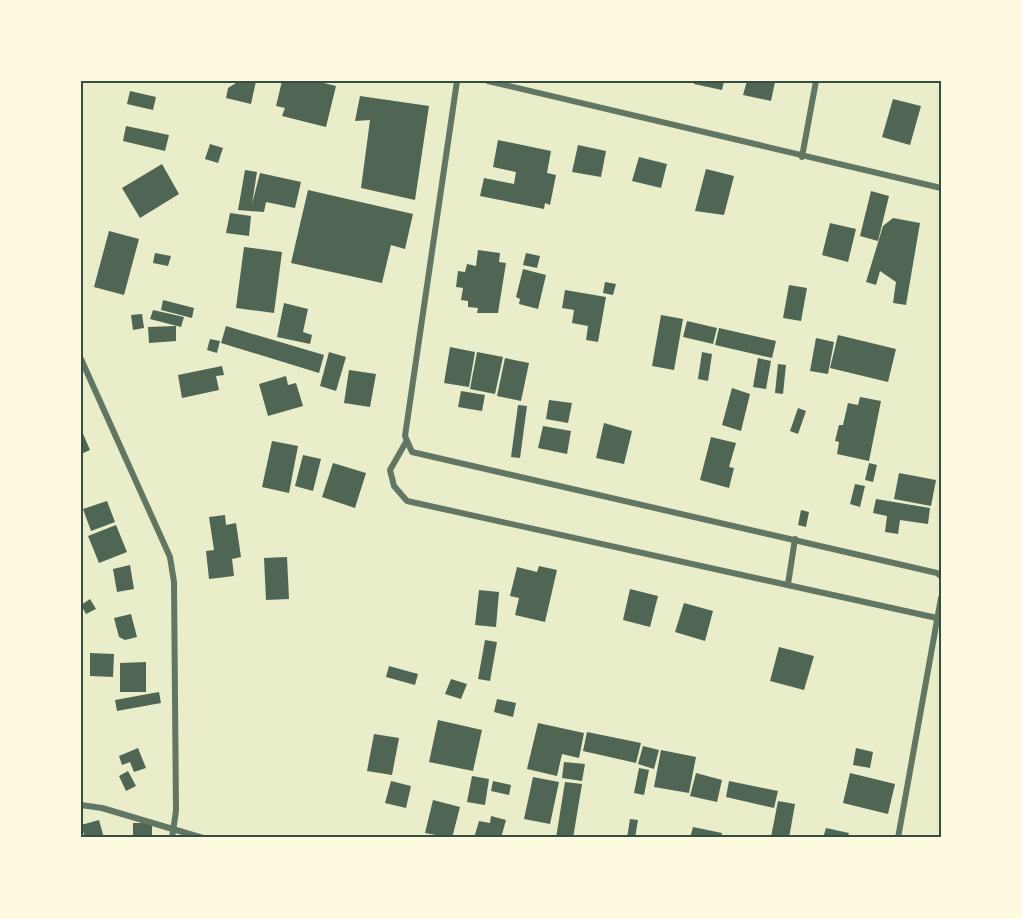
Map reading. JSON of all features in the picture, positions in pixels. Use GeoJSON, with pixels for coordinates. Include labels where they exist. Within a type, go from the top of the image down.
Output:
{"type":"FeatureCollection","features":[{"type":"Feature","properties":{"kind":"street"},"geometry":{"type":"LineString","coordinates":[[457,81],[406,442],[390,470],[394,486],[407,501],[937,618]]}},
{"type":"Feature","properties":{"kind":"street"},"geometry":{"type":"LineString","coordinates":[[488,81],[941,188]]}},
{"type":"Feature","properties":{"kind":"street"},"geometry":{"type":"LineString","coordinates":[[802,157],[816,81]]}},
{"type":"Feature","properties":{"kind":"street"},"geometry":{"type":"LineString","coordinates":[[81,358],[170,557],[174,582],[174,828],[172,838]]}},
{"type":"Feature","properties":{"kind":"street"},"geometry":{"type":"LineString","coordinates":[[406,442],[418,455],[795,538],[937,573],[941,576]]}},
{"type":"Feature","properties":{"kind":"street"},"geometry":{"type":"LineString","coordinates":[[788,584],[795,538]]}},
{"type":"Feature","properties":{"kind":"street"},"geometry":{"type":"LineString","coordinates":[[898,838],[941,598]]}},
{"type":"Feature","properties":{"kind":"street"},"geometry":{"type":"LineString","coordinates":[[81,805],[102,808],[203,838]]}},
{"type":"Feature","properties":{"kind":"building"},"geometry":{"type":"Polygon","coordinates":[[[239,81],[256,81],[251,104],[226,98],[228,88],[239,81]]]}},
{"type":"Feature","properties":{"kind":"building"},"geometry":{"type":"Polygon","coordinates":[[[282,81],[316,81],[336,86],[326,127],[282,116],[285,108],[276,106],[282,81]]]}},
{"type":"Feature","properties":{"kind":"building"},"geometry":{"type":"Polygon","coordinates":[[[694,81],[724,81],[722,90],[694,84],[694,81]]]}},
{"type":"Feature","properties":{"kind":"building"},"geometry":{"type":"Polygon","coordinates":[[[747,81],[775,82],[771,101],[743,95],[747,81]]]}},
{"type":"Feature","properties":{"kind":"building"},"geometry":{"type":"Polygon","coordinates":[[[130,91],[156,97],[153,110],[127,104],[130,91]]]}},
{"type":"Feature","properties":{"kind":"building"},"geometry":{"type":"Polygon","coordinates":[[[360,96],[429,106],[415,200],[361,188],[370,120],[355,121],[360,96]]]}},
{"type":"Feature","properties":{"kind":"building"},"geometry":{"type":"Polygon","coordinates":[[[893,99],[921,106],[910,145],[882,137],[893,99]]]}},
{"type":"Feature","properties":{"kind":"building"},"geometry":{"type":"Polygon","coordinates":[[[126,126],[169,135],[165,151],[123,141],[126,126]]]}},
{"type":"Feature","properties":{"kind":"building"},"geometry":{"type":"Polygon","coordinates":[[[498,140],[551,151],[547,173],[556,175],[550,205],[545,203],[544,209],[480,196],[484,178],[514,184],[516,172],[493,167],[498,140]]]}},
{"type":"Feature","properties":{"kind":"building"},"geometry":{"type":"Polygon","coordinates":[[[210,144],[223,148],[218,163],[205,159],[210,144]]]}},
{"type":"Feature","properties":{"kind":"building"},"geometry":{"type":"Polygon","coordinates":[[[578,145],[606,151],[601,177],[572,172],[578,145]]]}},
{"type":"Feature","properties":{"kind":"building"},"geometry":{"type":"Polygon","coordinates":[[[639,157],[667,164],[661,188],[632,181],[639,157]]]}},
{"type":"Feature","properties":{"kind":"building"},"geometry":{"type":"Polygon","coordinates":[[[162,164],[179,194],[140,218],[122,188],[162,164]]]}},
{"type":"Feature","properties":{"kind":"building"},"geometry":{"type":"Polygon","coordinates":[[[706,169],[734,176],[724,215],[695,211],[706,169]]]}},
{"type":"Feature","properties":{"kind":"building"},"geometry":{"type":"Polygon","coordinates":[[[245,170],[257,172],[252,204],[260,173],[301,182],[295,208],[266,202],[264,212],[238,210],[245,170]]]}},
{"type":"Feature","properties":{"kind":"building"},"geometry":{"type":"Polygon","coordinates":[[[308,190],[413,214],[405,249],[391,245],[382,283],[291,263],[308,190]]]}},
{"type":"Feature","properties":{"kind":"building"},"geometry":{"type":"Polygon","coordinates":[[[871,191],[889,196],[878,241],[860,236],[871,191]]]}},
{"type":"Feature","properties":{"kind":"building"},"geometry":{"type":"Polygon","coordinates":[[[230,213],[251,216],[249,236],[226,233],[230,213]]]}},
{"type":"Feature","properties":{"kind":"building"},"geometry":{"type":"Polygon","coordinates":[[[893,218],[920,223],[906,305],[893,303],[896,282],[880,271],[876,285],[866,282],[883,226],[893,218]]]}},
{"type":"Feature","properties":{"kind":"building"},"geometry":{"type":"Polygon","coordinates":[[[830,223],[856,229],[848,262],[822,255],[830,223]]]}},
{"type":"Feature","properties":{"kind":"building"},"geometry":{"type":"Polygon","coordinates":[[[109,231],[139,239],[124,295],[94,287],[109,231]]]}},
{"type":"Feature","properties":{"kind":"building"},"geometry":{"type":"Polygon","coordinates":[[[244,247],[282,252],[274,313],[236,308],[244,247]]]}},
{"type":"Feature","properties":{"kind":"building"},"geometry":{"type":"Polygon","coordinates":[[[478,250],[500,253],[499,262],[506,263],[498,313],[477,313],[478,308],[468,307],[468,301],[461,300],[463,288],[456,287],[458,271],[465,272],[467,264],[476,266],[478,250]]]}},
{"type":"Feature","properties":{"kind":"building"},"geometry":{"type":"Polygon","coordinates":[[[155,253],[171,256],[168,266],[153,263],[155,253]]]}},
{"type":"Feature","properties":{"kind":"building"},"geometry":{"type":"Polygon","coordinates":[[[526,253],[540,256],[537,268],[523,265],[526,253]]]}},
{"type":"Feature","properties":{"kind":"building"},"geometry":{"type":"Polygon","coordinates":[[[523,269],[546,275],[538,309],[519,304],[520,299],[516,297],[523,269]]]}},
{"type":"Feature","properties":{"kind":"building"},"geometry":{"type":"Polygon","coordinates":[[[605,282],[616,284],[613,295],[603,293],[605,282]]]}},
{"type":"Feature","properties":{"kind":"building"},"geometry":{"type":"Polygon","coordinates":[[[789,285],[807,288],[801,321],[783,318],[789,285]]]}},
{"type":"Feature","properties":{"kind":"building"},"geometry":{"type":"Polygon","coordinates":[[[565,290],[606,297],[598,342],[586,340],[588,326],[572,323],[574,310],[562,308],[565,290]]]}},
{"type":"Feature","properties":{"kind":"building"},"geometry":{"type":"Polygon","coordinates":[[[163,300],[194,308],[192,318],[161,310],[163,300]]]}},
{"type":"Feature","properties":{"kind":"building"},"geometry":{"type":"Polygon","coordinates":[[[284,303],[308,309],[303,332],[312,335],[310,344],[277,337],[284,303]]]}},
{"type":"Feature","properties":{"kind":"building"},"geometry":{"type":"Polygon","coordinates":[[[153,310],[184,317],[181,327],[150,319],[153,310]]]}},
{"type":"Feature","properties":{"kind":"building"},"geometry":{"type":"Polygon","coordinates":[[[142,314],[144,328],[133,330],[131,315],[142,314]]]}},
{"type":"Feature","properties":{"kind":"building"},"geometry":{"type":"Polygon","coordinates":[[[661,315],[683,319],[674,370],[652,366],[661,315]]]}},
{"type":"Feature","properties":{"kind":"building"},"geometry":{"type":"Polygon","coordinates":[[[687,321],[717,328],[713,344],[683,337],[687,321]]]}},
{"type":"Feature","properties":{"kind":"building"},"geometry":{"type":"Polygon","coordinates":[[[176,326],[176,341],[149,343],[148,327],[176,326]]]}},
{"type":"Feature","properties":{"kind":"building"},"geometry":{"type":"Polygon","coordinates":[[[226,326],[324,355],[319,373],[221,343],[226,326]]]}},
{"type":"Feature","properties":{"kind":"building"},"geometry":{"type":"Polygon","coordinates":[[[719,328],[776,341],[772,358],[715,345],[719,328]]]}},
{"type":"Feature","properties":{"kind":"building"},"geometry":{"type":"Polygon","coordinates":[[[838,335],[896,349],[888,382],[830,368],[838,335]]]}},
{"type":"Feature","properties":{"kind":"building"},"geometry":{"type":"Polygon","coordinates":[[[816,338],[834,342],[828,374],[810,371],[816,338]]]}},
{"type":"Feature","properties":{"kind":"building"},"geometry":{"type":"Polygon","coordinates":[[[210,339],[220,341],[217,353],[207,350],[210,339]]]}},
{"type":"Feature","properties":{"kind":"building"},"geometry":{"type":"Polygon","coordinates":[[[450,347],[475,352],[469,387],[444,383],[450,347]]]}},
{"type":"Feature","properties":{"kind":"building"},"geometry":{"type":"Polygon","coordinates":[[[329,352],[346,357],[336,391],[320,386],[329,352]]]}},
{"type":"Feature","properties":{"kind":"building"},"geometry":{"type":"Polygon","coordinates":[[[477,352],[503,357],[495,394],[470,389],[477,352]]]}},
{"type":"Feature","properties":{"kind":"building"},"geometry":{"type":"Polygon","coordinates":[[[702,352],[712,354],[708,381],[698,379],[702,352]]]}},
{"type":"Feature","properties":{"kind":"building"},"geometry":{"type":"Polygon","coordinates":[[[505,358],[529,363],[521,401],[497,396],[505,358]]]}},
{"type":"Feature","properties":{"kind":"building"},"geometry":{"type":"Polygon","coordinates":[[[758,358],[771,361],[766,389],[753,387],[758,358]]]}},
{"type":"Feature","properties":{"kind":"building"},"geometry":{"type":"Polygon","coordinates":[[[778,364],[786,365],[783,394],[775,393],[778,364]]]}},
{"type":"Feature","properties":{"kind":"building"},"geometry":{"type":"Polygon","coordinates":[[[222,366],[224,375],[216,376],[219,390],[182,398],[178,375],[222,366]]]}},
{"type":"Feature","properties":{"kind":"building"},"geometry":{"type":"Polygon","coordinates":[[[349,370],[376,374],[370,407],[344,403],[349,370]]]}},
{"type":"Feature","properties":{"kind":"building"},"geometry":{"type":"Polygon","coordinates":[[[286,376],[288,385],[296,383],[303,406],[268,416],[259,384],[286,376]]]}},
{"type":"Feature","properties":{"kind":"building"},"geometry":{"type":"Polygon","coordinates":[[[732,388],[750,394],[741,431],[722,425],[732,388]]]}},
{"type":"Feature","properties":{"kind":"building"},"geometry":{"type":"Polygon","coordinates":[[[461,391],[485,395],[482,411],[458,407],[461,391]]]}},
{"type":"Feature","properties":{"kind":"building"},"geometry":{"type":"Polygon","coordinates":[[[860,397],[881,401],[869,461],[837,454],[839,442],[835,441],[839,425],[843,425],[848,403],[858,405],[860,397]]]}},
{"type":"Feature","properties":{"kind":"building"},"geometry":{"type":"Polygon","coordinates":[[[549,400],[572,403],[568,423],[546,419],[549,400]]]}},
{"type":"Feature","properties":{"kind":"building"},"geometry":{"type":"Polygon","coordinates":[[[518,405],[527,406],[520,458],[511,457],[518,405]]]}},
{"type":"Feature","properties":{"kind":"building"},"geometry":{"type":"Polygon","coordinates":[[[798,408],[806,411],[798,434],[790,431],[798,408]]]}},
{"type":"Feature","properties":{"kind":"building"},"geometry":{"type":"Polygon","coordinates":[[[604,423],[632,431],[624,464],[596,458],[604,423]]]}},
{"type":"Feature","properties":{"kind":"building"},"geometry":{"type":"Polygon","coordinates":[[[543,426],[571,431],[567,454],[538,448],[543,426]]]}},
{"type":"Feature","properties":{"kind":"building"},"geometry":{"type":"Polygon","coordinates":[[[81,429],[90,450],[81,454],[81,429]]]}},
{"type":"Feature","properties":{"kind":"building"},"geometry":{"type":"Polygon","coordinates":[[[711,437],[736,443],[729,467],[734,468],[729,488],[700,480],[711,437]]]}},
{"type":"Feature","properties":{"kind":"building"},"geometry":{"type":"Polygon","coordinates":[[[272,441],[298,446],[289,493],[262,487],[272,441]]]}},
{"type":"Feature","properties":{"kind":"building"},"geometry":{"type":"Polygon","coordinates":[[[303,455],[321,459],[313,491],[295,486],[303,455]]]}},
{"type":"Feature","properties":{"kind":"building"},"geometry":{"type":"Polygon","coordinates":[[[333,463],[366,473],[355,508],[322,497],[333,463]]]}},
{"type":"Feature","properties":{"kind":"building"},"geometry":{"type":"Polygon","coordinates":[[[869,463],[877,465],[873,482],[865,480],[869,463]]]}},
{"type":"Feature","properties":{"kind":"building"},"geometry":{"type":"Polygon","coordinates":[[[899,473],[936,480],[931,506],[894,499],[899,473]]]}},
{"type":"Feature","properties":{"kind":"building"},"geometry":{"type":"Polygon","coordinates":[[[855,484],[865,486],[860,507],[850,504],[855,484]]]}},
{"type":"Feature","properties":{"kind":"building"},"geometry":{"type":"Polygon","coordinates":[[[876,499],[930,508],[928,524],[900,520],[898,534],[885,532],[887,516],[873,513],[876,499]]]}},
{"type":"Feature","properties":{"kind":"building"},"geometry":{"type":"Polygon","coordinates":[[[107,501],[115,522],[91,531],[83,509],[107,501]]]}},
{"type":"Feature","properties":{"kind":"building"},"geometry":{"type":"Polygon","coordinates":[[[801,510],[809,512],[806,527],[798,525],[801,510]]]}},
{"type":"Feature","properties":{"kind":"building"},"geometry":{"type":"Polygon","coordinates":[[[225,515],[226,525],[236,523],[241,557],[232,559],[234,576],[209,579],[206,551],[214,550],[209,517],[225,515]]]}},
{"type":"Feature","properties":{"kind":"building"},"geometry":{"type":"Polygon","coordinates":[[[116,525],[127,552],[99,563],[88,536],[116,525]]]}},
{"type":"Feature","properties":{"kind":"building"},"geometry":{"type":"Polygon","coordinates":[[[287,557],[289,599],[266,600],[264,558],[287,557]]]}},
{"type":"Feature","properties":{"kind":"building"},"geometry":{"type":"Polygon","coordinates":[[[130,565],[134,589],[117,592],[113,569],[130,565]]]}},
{"type":"Feature","properties":{"kind":"building"},"geometry":{"type":"Polygon","coordinates":[[[539,566],[557,570],[545,622],[515,615],[519,598],[510,596],[517,567],[537,572],[539,566]]]}},
{"type":"Feature","properties":{"kind":"building"},"geometry":{"type":"Polygon","coordinates":[[[630,589],[658,596],[650,627],[623,620],[630,589]]]}},
{"type":"Feature","properties":{"kind":"building"},"geometry":{"type":"Polygon","coordinates":[[[479,590],[499,592],[496,627],[475,625],[479,590]]]}},
{"type":"Feature","properties":{"kind":"building"},"geometry":{"type":"Polygon","coordinates":[[[90,599],[96,609],[86,614],[81,605],[90,599]]]}},
{"type":"Feature","properties":{"kind":"building"},"geometry":{"type":"Polygon","coordinates":[[[684,603],[713,611],[705,641],[675,632],[684,603]]]}},
{"type":"Feature","properties":{"kind":"building"},"geometry":{"type":"Polygon","coordinates":[[[131,614],[137,637],[125,640],[119,637],[114,618],[131,614]]]}},
{"type":"Feature","properties":{"kind":"building"},"geometry":{"type":"Polygon","coordinates":[[[485,640],[497,642],[490,681],[478,679],[485,640]]]}},
{"type":"Feature","properties":{"kind":"building"},"geometry":{"type":"Polygon","coordinates":[[[779,647],[814,656],[804,690],[770,681],[779,647]]]}},
{"type":"Feature","properties":{"kind":"building"},"geometry":{"type":"Polygon","coordinates":[[[90,653],[114,654],[113,677],[90,676],[90,653]]]}},
{"type":"Feature","properties":{"kind":"building"},"geometry":{"type":"Polygon","coordinates":[[[146,662],[146,692],[120,692],[120,663],[146,662]]]}},
{"type":"Feature","properties":{"kind":"building"},"geometry":{"type":"Polygon","coordinates":[[[389,666],[418,674],[415,685],[386,677],[389,666]]]}},
{"type":"Feature","properties":{"kind":"building"},"geometry":{"type":"Polygon","coordinates":[[[451,679],[467,684],[461,699],[445,694],[451,679]]]}},
{"type":"Feature","properties":{"kind":"building"},"geometry":{"type":"Polygon","coordinates":[[[159,692],[161,703],[117,711],[115,700],[159,692]]]}},
{"type":"Feature","properties":{"kind":"building"},"geometry":{"type":"Polygon","coordinates":[[[497,699],[516,703],[513,717],[494,712],[497,699]]]}},
{"type":"Feature","properties":{"kind":"building"},"geometry":{"type":"Polygon","coordinates":[[[438,720],[482,730],[473,771],[429,762],[438,720]]]}},
{"type":"Feature","properties":{"kind":"building"},"geometry":{"type":"Polygon","coordinates":[[[538,723],[584,733],[579,758],[562,754],[557,776],[527,769],[538,723]]]}},
{"type":"Feature","properties":{"kind":"building"},"geometry":{"type":"Polygon","coordinates":[[[587,732],[641,743],[636,763],[583,751],[587,732]]]}},
{"type":"Feature","properties":{"kind":"building"},"geometry":{"type":"Polygon","coordinates":[[[374,734],[399,738],[392,775],[367,771],[374,734]]]}},
{"type":"Feature","properties":{"kind":"building"},"geometry":{"type":"Polygon","coordinates":[[[643,746],[659,750],[654,769],[638,764],[643,746]]]}},
{"type":"Feature","properties":{"kind":"building"},"geometry":{"type":"Polygon","coordinates":[[[138,748],[146,768],[134,772],[130,762],[122,765],[119,756],[138,748]]]}},
{"type":"Feature","properties":{"kind":"building"},"geometry":{"type":"Polygon","coordinates":[[[856,748],[873,752],[870,768],[853,765],[856,748]]]}},
{"type":"Feature","properties":{"kind":"building"},"geometry":{"type":"Polygon","coordinates":[[[661,750],[696,757],[689,793],[654,787],[661,750]]]}},
{"type":"Feature","properties":{"kind":"building"},"geometry":{"type":"Polygon","coordinates":[[[564,762],[585,764],[582,781],[562,778],[564,762]]]}},
{"type":"Feature","properties":{"kind":"building"},"geometry":{"type":"Polygon","coordinates":[[[639,768],[649,770],[644,795],[634,793],[639,768]]]}},
{"type":"Feature","properties":{"kind":"building"},"geometry":{"type":"Polygon","coordinates":[[[128,771],[136,786],[126,791],[119,776],[128,771]]]}},
{"type":"Feature","properties":{"kind":"building"},"geometry":{"type":"Polygon","coordinates":[[[696,773],[722,780],[717,802],[690,796],[696,773]]]}},
{"type":"Feature","properties":{"kind":"building"},"geometry":{"type":"Polygon","coordinates":[[[850,773],[895,784],[888,814],[843,803],[850,773]]]}},
{"type":"Feature","properties":{"kind":"building"},"geometry":{"type":"Polygon","coordinates":[[[472,776],[489,779],[485,805],[467,802],[472,776]]]}},
{"type":"Feature","properties":{"kind":"building"},"geometry":{"type":"Polygon","coordinates":[[[533,777],[559,782],[550,824],[524,819],[533,777]]]}},
{"type":"Feature","properties":{"kind":"building"},"geometry":{"type":"Polygon","coordinates":[[[391,781],[411,786],[406,808],[385,803],[391,781]]]}},
{"type":"Feature","properties":{"kind":"building"},"geometry":{"type":"Polygon","coordinates":[[[493,781],[511,785],[509,795],[491,791],[493,781]]]}},
{"type":"Feature","properties":{"kind":"building"},"geometry":{"type":"Polygon","coordinates":[[[729,781],[778,791],[774,808],[726,797],[729,781]]]}},
{"type":"Feature","properties":{"kind":"building"},"geometry":{"type":"Polygon","coordinates":[[[565,782],[582,784],[573,838],[556,838],[565,782]]]}},
{"type":"Feature","properties":{"kind":"building"},"geometry":{"type":"Polygon","coordinates":[[[433,800],[460,807],[452,838],[425,833],[433,800]]]}},
{"type":"Feature","properties":{"kind":"building"},"geometry":{"type":"Polygon","coordinates":[[[778,801],[795,804],[789,838],[771,837],[778,801]]]}},
{"type":"Feature","properties":{"kind":"building"},"geometry":{"type":"Polygon","coordinates":[[[491,816],[506,820],[501,838],[474,838],[479,821],[490,823],[491,816]]]}},
{"type":"Feature","properties":{"kind":"building"},"geometry":{"type":"Polygon","coordinates":[[[630,819],[638,820],[635,838],[627,838],[630,819]]]}},
{"type":"Feature","properties":{"kind":"building"},"geometry":{"type":"Polygon","coordinates":[[[99,820],[104,838],[85,838],[81,825],[99,820]]]}},
{"type":"Feature","properties":{"kind":"building"},"geometry":{"type":"Polygon","coordinates":[[[133,823],[152,823],[152,838],[133,838],[133,823]]]}},
{"type":"Feature","properties":{"kind":"building"},"geometry":{"type":"Polygon","coordinates":[[[693,827],[722,833],[721,838],[690,838],[693,827]]]}},
{"type":"Feature","properties":{"kind":"building"},"geometry":{"type":"Polygon","coordinates":[[[826,828],[849,833],[847,838],[823,838],[826,828]]]}}]}
